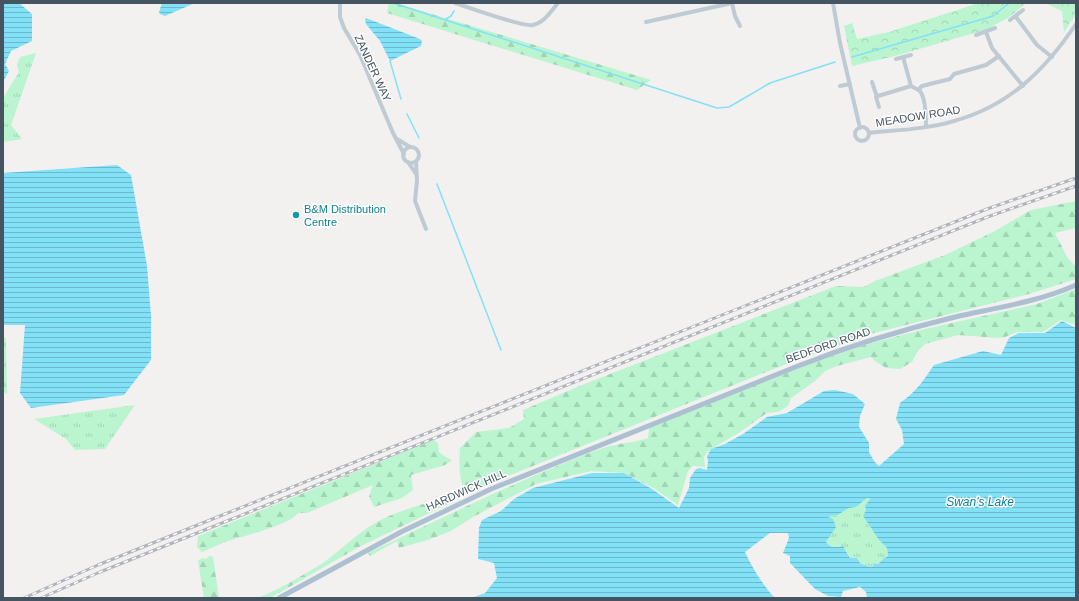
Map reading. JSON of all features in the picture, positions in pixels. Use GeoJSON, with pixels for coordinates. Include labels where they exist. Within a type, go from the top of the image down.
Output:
{"type":"FeatureCollection","features":[{"type":"Feature","properties":{"kind":"main road","name":"BEDFORD ROAD"},"geometry":{"type":"LineString","coordinates":[[594,447],[765,378],[843,349],[929,324],[1027,301],[1076,285]]}},
{"type":"Feature","properties":{"kind":"main road","name":"HARDWICK HILL"},"geometry":{"type":"LineString","coordinates":[[279,598],[351,558],[445,510],[594,447]]}},
{"type":"Feature","properties":{"kind":"street","name":"ZANDER WAY"},"geometry":{"type":"LineString","coordinates":[[340,3],[340,17],[344,28],[360,55],[392,133],[397,139],[404,154]]}},
{"type":"Feature","properties":{"kind":"street"},"geometry":{"type":"LineString","coordinates":[[455,3],[510,21],[531,26],[542,21],[558,3]]}},
{"type":"Feature","properties":{"kind":"street"},"geometry":{"type":"LineString","coordinates":[[646,22],[732,3],[735,16],[740,26]]}},
{"type":"Feature","properties":{"kind":"street","name":"MEADOW ROAD"},"geometry":{"type":"LineString","coordinates":[[833,3],[860,128]]}},
{"type":"Feature","properties":{"kind":"street"},"geometry":{"type":"LineString","coordinates":[[1010,20],[1016,17],[1023,10]]}},
{"type":"Feature","properties":{"kind":"street"},"geometry":{"type":"LineString","coordinates":[[1016,17],[1037,45],[1052,57]]}},
{"type":"Feature","properties":{"kind":"street","name":"MEADOW ROAD"},"geometry":{"type":"LineString","coordinates":[[869,133],[954,122],[1003,101],[1023,86],[1052,57],[1076,24]]}},
{"type":"Feature","properties":{"kind":"street"},"geometry":{"type":"LineString","coordinates":[[976,35],[995,28]]}},
{"type":"Feature","properties":{"kind":"street"},"geometry":{"type":"LineString","coordinates":[[986,32],[992,48],[1023,86]]}},
{"type":"Feature","properties":{"kind":"street"},"geometry":{"type":"LineString","coordinates":[[896,59],[911,55]]}},
{"type":"Feature","properties":{"kind":"street"},"geometry":{"type":"LineString","coordinates":[[918,90],[922,86],[950,79],[954,74],[986,65],[999,56]]}},
{"type":"Feature","properties":{"kind":"street"},"geometry":{"type":"LineString","coordinates":[[903,57],[911,86],[921,93],[926,114],[926,126]]}},
{"type":"Feature","properties":{"kind":"street"},"geometry":{"type":"LineString","coordinates":[[872,82],[878,96],[876,97],[879,107]]}},
{"type":"Feature","properties":{"kind":"street"},"geometry":{"type":"LineString","coordinates":[[840,86],[850,84]]}},
{"type":"Feature","properties":{"kind":"street"},"geometry":{"type":"LineString","coordinates":[[878,96],[911,86]]}},
{"type":"Feature","properties":{"kind":"street"},"geometry":{"type":"LineString","coordinates":[[860,128],[865,128],[869,133],[869,137],[862,142],[858,140],[855,134],[856,130],[860,128]]}},
{"type":"Feature","properties":{"kind":"street","name":"ZANDER WAY"},"geometry":{"type":"LineString","coordinates":[[397,139],[410,147]]}},
{"type":"Feature","properties":{"kind":"street"},"geometry":{"type":"LineString","coordinates":[[417,175],[405,159],[404,152],[410,147],[416,148],[419,152],[419,158],[416,162],[417,175],[415,201],[426,229]]}},
{"type":"Feature","properties":{"kind":"street"},"geometry":{"type":"LineString","coordinates":[[408,162],[416,162]]}},
{"type":"Feature","properties":{"kind":"green space"},"geometry":{"type":"Polygon","coordinates":[[[389,3],[395,3],[651,80],[637,90],[387,13],[389,3]]]}},
{"type":"Feature","properties":{"kind":"green space"},"geometry":{"type":"Polygon","coordinates":[[[979,3],[1026,3],[1008,18],[985,30],[895,56],[852,66],[844,26],[852,23],[857,39],[889,32],[979,3]]]}},
{"type":"Feature","properties":{"kind":"green space"},"geometry":{"type":"Polygon","coordinates":[[[1045,3],[1076,3],[1076,14],[1064,32],[1062,11],[1045,3]]]}},
{"type":"Feature","properties":{"kind":"green space"},"geometry":{"type":"Polygon","coordinates":[[[36,53],[11,125],[22,139],[3,142],[3,98],[19,72],[17,65],[20,57],[36,53]]]}},
{"type":"Feature","properties":{"kind":"green space"},"geometry":{"type":"Polygon","coordinates":[[[1076,201],[1076,228],[1055,233],[1067,257],[1076,267],[1076,279],[1029,294],[866,335],[776,368],[466,493],[463,487],[459,465],[460,448],[476,432],[509,428],[524,419],[523,410],[582,385],[836,286],[864,287],[875,281],[945,255],[993,232],[1031,210],[1076,201]]]}},
{"type":"Feature","properties":{"kind":"green space"},"geometry":{"type":"Polygon","coordinates":[[[1076,289],[1076,325],[1061,320],[1043,332],[1017,332],[998,338],[958,335],[925,344],[917,352],[912,362],[900,369],[886,368],[871,357],[837,366],[825,371],[815,381],[791,398],[788,406],[778,412],[767,413],[740,432],[708,451],[704,457],[705,467],[693,466],[688,471],[678,505],[655,489],[624,473],[591,471],[536,484],[473,517],[451,531],[428,540],[399,548],[397,541],[370,556],[368,553],[535,475],[610,446],[648,438],[649,428],[809,364],[868,344],[925,329],[1037,304],[1076,289]]]}},
{"type":"Feature","properties":{"kind":"green space"},"geometry":{"type":"Polygon","coordinates":[[[3,338],[6,338],[7,394],[3,392],[3,338]]]}},
{"type":"Feature","properties":{"kind":"green space"},"geometry":{"type":"Polygon","coordinates":[[[135,405],[105,449],[75,450],[66,439],[34,419],[135,405]]]}},
{"type":"Feature","properties":{"kind":"green space"},"geometry":{"type":"Polygon","coordinates":[[[434,440],[438,443],[439,452],[452,460],[445,465],[411,475],[413,490],[402,498],[374,507],[369,497],[373,485],[307,513],[298,513],[286,522],[227,541],[202,552],[197,547],[198,536],[434,440]]]}},
{"type":"Feature","properties":{"kind":"green space"},"geometry":{"type":"Polygon","coordinates":[[[456,492],[460,495],[450,503],[359,547],[270,598],[258,598],[291,582],[323,563],[363,531],[377,522],[394,514],[423,504],[426,506],[456,492]]]}},
{"type":"Feature","properties":{"kind":"green space"},"geometry":{"type":"Polygon","coordinates":[[[867,498],[870,499],[865,506],[866,510],[863,516],[879,540],[887,548],[888,555],[878,564],[877,563],[870,567],[850,558],[846,550],[840,546],[832,547],[826,542],[834,529],[828,517],[833,515],[836,516],[849,508],[856,507],[867,498]]]}},
{"type":"Feature","properties":{"kind":"green space"},"geometry":{"type":"Polygon","coordinates":[[[209,556],[213,557],[219,598],[204,598],[198,561],[202,558],[206,559],[209,556]]]}},
{"type":"Feature","properties":{"kind":"water"},"geometry":{"type":"Polygon","coordinates":[[[3,3],[19,3],[32,14],[32,41],[11,51],[5,64],[9,71],[3,82],[3,3]]]}},
{"type":"Feature","properties":{"kind":"water"},"geometry":{"type":"Polygon","coordinates":[[[162,3],[195,3],[165,16],[159,12],[162,3]]]}},
{"type":"Feature","properties":{"kind":"water"},"geometry":{"type":"Polygon","coordinates":[[[366,18],[420,39],[422,41],[421,46],[390,61],[380,41],[366,24],[366,18]]]}},
{"type":"Feature","properties":{"kind":"water"},"geometry":{"type":"Polygon","coordinates":[[[117,165],[131,175],[147,266],[151,316],[151,360],[124,395],[31,408],[20,393],[25,325],[3,325],[3,173],[117,165]]]}},
{"type":"Feature","properties":{"kind":"water","name":"Swan's Lake"},"geometry":{"type":"Polygon","coordinates":[[[1062,321],[1076,328],[1076,598],[867,598],[866,592],[860,587],[843,591],[841,597],[828,596],[815,589],[790,563],[790,556],[783,553],[789,538],[788,533],[770,533],[745,552],[758,576],[775,598],[474,598],[485,593],[497,578],[494,563],[478,559],[479,528],[482,520],[501,511],[514,499],[533,488],[592,473],[624,473],[652,489],[679,508],[689,488],[690,478],[696,469],[700,468],[707,470],[707,456],[711,449],[725,444],[743,434],[767,417],[787,413],[824,391],[835,390],[853,394],[865,404],[860,416],[859,427],[869,443],[869,452],[879,466],[904,444],[902,430],[896,419],[900,403],[915,390],[934,365],[983,351],[1001,355],[1009,338],[1019,333],[1045,333],[1062,321]],[[867,498],[856,507],[849,508],[836,516],[833,515],[828,517],[833,519],[836,527],[826,542],[832,547],[843,546],[850,558],[857,558],[860,563],[870,567],[873,566],[874,563],[878,564],[888,555],[887,548],[879,540],[863,516],[866,510],[865,506],[870,498],[867,498]]]}},
{"type":"Feature","properties":{"kind":"waterway"},"geometry":{"type":"LineString","coordinates":[[393,3],[717,108],[729,107],[770,83],[835,62]]}},
{"type":"Feature","properties":{"kind":"waterway"},"geometry":{"type":"LineString","coordinates":[[852,57],[993,16],[1009,3]]}},
{"type":"Feature","properties":{"kind":"waterway"},"geometry":{"type":"LineString","coordinates":[[446,19],[451,16],[454,11]]}},
{"type":"Feature","properties":{"kind":"waterway"},"geometry":{"type":"LineString","coordinates":[[390,61],[401,99]]}},
{"type":"Feature","properties":{"kind":"waterway"},"geometry":{"type":"LineString","coordinates":[[407,114],[419,138]]}},
{"type":"Feature","properties":{"kind":"waterway"},"geometry":{"type":"LineString","coordinates":[[437,184],[501,350]]}},
{"type":"Feature","properties":{"kind":"railway"},"geometry":{"type":"LineString","coordinates":[[24,598],[98,565],[987,209],[1076,178]]}},
{"type":"Feature","properties":{"kind":"railway"},"geometry":{"type":"LineString","coordinates":[[41,598],[100,572],[990,216],[1076,186]]}},
{"type":"Feature","properties":{"kind":"place","name":"B&M Distribution Centre"},"geometry":{"type":"Point","coordinates":[296,215]}}]}
